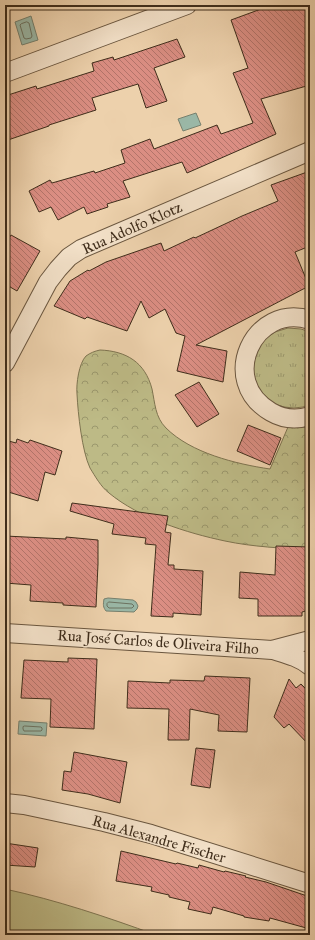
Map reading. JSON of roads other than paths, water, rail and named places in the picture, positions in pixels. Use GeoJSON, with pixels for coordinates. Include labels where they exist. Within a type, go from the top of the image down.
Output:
{"type":"FeatureCollection","features":[{"type":"Feature","properties":{"kind":"street"},"geometry":{"type":"LineString","coordinates":[[5,73],[187,5]]}},
{"type":"Feature","properties":{"kind":"street","name":"Rua Adolfo Klotz"},"geometry":{"type":"LineString","coordinates":[[5,363],[48,282],[69,257],[86,246],[310,151]]}},
{"type":"Feature","properties":{"kind":"street"},"geometry":{"type":"LineString","coordinates":[[310,320],[297,318],[287,319],[277,321],[268,326],[254,339],[250,346],[245,363],[246,380],[258,403],[273,413],[281,416],[298,418],[310,416]]}},
{"type":"Feature","properties":{"kind":"street","name":"Rua José Carlos de Oliveira Filho"},"geometry":{"type":"LineString","coordinates":[[5,633],[272,650],[310,640]]}},
{"type":"Feature","properties":{"kind":"street"},"geometry":{"type":"LineString","coordinates":[[272,650],[293,656],[310,666]]}},
{"type":"Feature","properties":{"kind":"street","name":"Rua Alexandre Fischer"},"geometry":{"type":"LineString","coordinates":[[5,802],[151,834],[310,884]]}},
{"type":"Feature","properties":{"kind":"water"},"geometry":{"type":"Polygon","coordinates":[[[31,16],[38,40],[22,45],[15,22],[31,16]]]}},
{"type":"Feature","properties":{"kind":"water"},"geometry":{"type":"Polygon","coordinates":[[[196,113],[201,125],[183,131],[178,119],[196,113]]]}},
{"type":"Feature","properties":{"kind":"water"},"geometry":{"type":"Polygon","coordinates":[[[104,599],[133,600],[138,606],[134,612],[106,611],[103,604],[104,599]]]}},
{"type":"Feature","properties":{"kind":"water"},"geometry":{"type":"Polygon","coordinates":[[[19,721],[47,723],[46,736],[18,734],[19,721]]]}}]}
